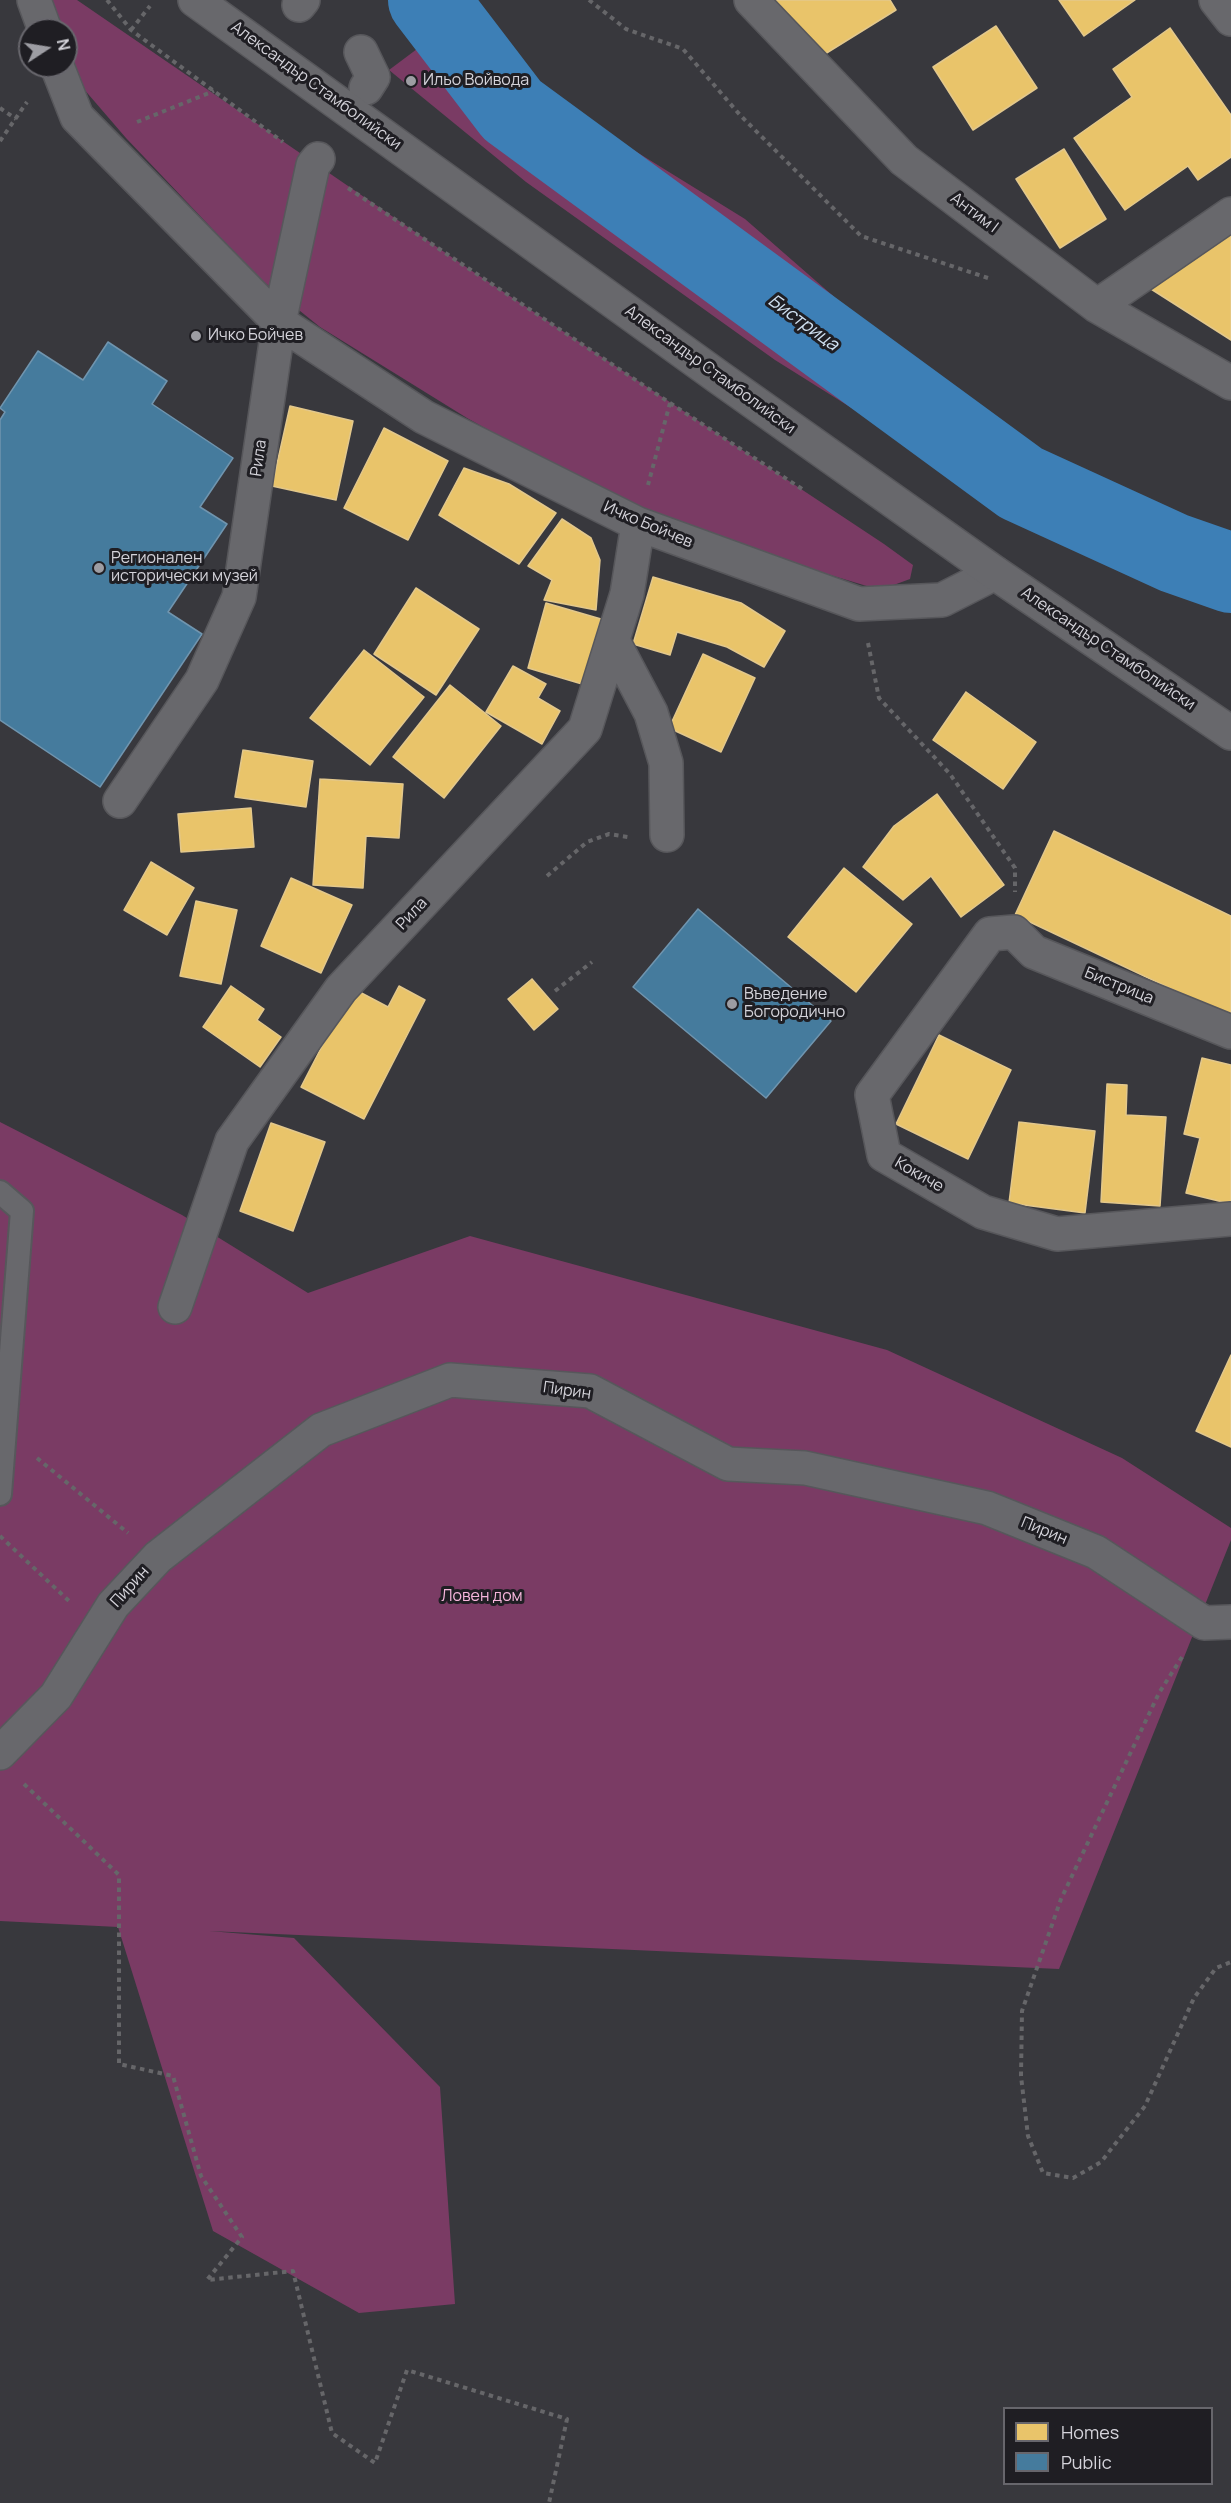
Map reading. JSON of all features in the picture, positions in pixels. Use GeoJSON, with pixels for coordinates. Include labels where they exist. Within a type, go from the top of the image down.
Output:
{"type":"FeatureCollection","features":[{"type":"Feature","properties":{"kind":"street"},"geometry":{"type":"LineString","coordinates":[[34,0],[41,18]]}},
{"type":"Feature","properties":{"kind":"street","name":"Александър Стамболийски"},"geometry":{"type":"LineString","coordinates":[[195,0],[995,573],[1231,733]]}},
{"type":"Feature","properties":{"kind":"street","name":"Антим I"},"geometry":{"type":"LineString","coordinates":[[751,0],[904,160],[1097,306],[1231,382]]}},
{"type":"Feature","properties":{"kind":"street"},"geometry":{"type":"LineString","coordinates":[[1216,0],[1231,19]]}},
{"type":"Feature","properties":{"kind":"street"},"geometry":{"type":"LineString","coordinates":[[361,52],[373,77],[366,88]]}},
{"type":"Feature","properties":{"kind":"street","name":"Ичко Бойчев"},"geometry":{"type":"LineString","coordinates":[[62,78],[77,117],[279,322],[424,417],[638,524],[859,604],[942,600],[995,573]]}},
{"type":"Feature","properties":{"kind":"street","name":"Рила"},"geometry":{"type":"LineString","coordinates":[[120,801],[202,680],[239,597],[279,322],[316,162]]}},
{"type":"Feature","properties":{"kind":"street"},"geometry":{"type":"LineString","coordinates":[[1097,306],[1231,214]]}},
{"type":"Feature","properties":{"kind":"street","name":"Рила"},"geometry":{"type":"LineString","coordinates":[[175,1307],[232,1141],[341,989],[585,729],[627,594],[638,524]]}},
{"type":"Feature","properties":{"kind":"street"},"geometry":{"type":"LineString","coordinates":[[613,641],[651,713],[666,763],[668,835]]}},
{"type":"Feature","properties":{"kind":"street","name":"Бистрица"},"geometry":{"type":"LineString","coordinates":[[1014,932],[1034,952],[1231,1032]]}},
{"type":"Feature","properties":{"kind":"street","name":"Кокиче"},"geometry":{"type":"LineString","coordinates":[[1014,932],[990,934],[872,1095],[884,1155],[983,1212],[1058,1234],[1231,1219]]}},
{"type":"Feature","properties":{"kind":"street","name":"Пирин"},"geometry":{"type":"LineString","coordinates":[[8,1765],[56,1696],[113,1605],[158,1557],[321,1430],[450,1380],[590,1390],[728,1464],[805,1468],[987,1508],[1096,1552],[1217,1622]]}},
{"type":"Feature","properties":{"kind":"lane"},"geometry":{"type":"LineString","coordinates":[[0,1192],[22,1211],[0,1494]]}},
{"type":"Feature","properties":{"kind":"path"},"geometry":{"type":"LineString","coordinates":[[107,0],[131,30],[316,162],[670,403],[806,491]]}},
{"type":"Feature","properties":{"kind":"path"},"geometry":{"type":"LineString","coordinates":[[589,0],[626,29],[683,49],[740,115],[861,236],[995,280]]}},
{"type":"Feature","properties":{"kind":"path"},"geometry":{"type":"LineString","coordinates":[[131,30],[150,6]]}},
{"type":"Feature","properties":{"kind":"path"},"geometry":{"type":"LineString","coordinates":[[96,138],[215,91]]}},
{"type":"Feature","properties":{"kind":"path"},"geometry":{"type":"LineString","coordinates":[[0,108],[16,119]]}},
{"type":"Feature","properties":{"kind":"path"},"geometry":{"type":"LineString","coordinates":[[638,524],[670,403]]}},
{"type":"Feature","properties":{"kind":"path"},"geometry":{"type":"LineString","coordinates":[[859,604],[879,698],[950,774],[1015,868],[1014,932]]}},
{"type":"Feature","properties":{"kind":"path"},"geometry":{"type":"LineString","coordinates":[[547,876],[587,842],[609,834],[630,839]]}},
{"type":"Feature","properties":{"kind":"path"},"geometry":{"type":"LineString","coordinates":[[555,991],[592,962]]}},
{"type":"Feature","properties":{"kind":"path"},"geometry":{"type":"LineString","coordinates":[[4,1431],[158,1557]]}},
{"type":"Feature","properties":{"kind":"path"},"geometry":{"type":"LineString","coordinates":[[0,1536],[98,1628]]}},
{"type":"Feature","properties":{"kind":"path"},"geometry":{"type":"LineString","coordinates":[[1217,1622],[1159,1693],[1061,1899],[1022,2012],[1021,2076],[1028,2136],[1043,2172],[1073,2178],[1101,2162],[1145,2106],[1194,1998],[1216,1968],[1231,1962]]}},
{"type":"Feature","properties":{"kind":"path"},"geometry":{"type":"LineString","coordinates":[[8,1765],[119,1875],[119,2064],[174,2076],[201,2176],[242,2237],[207,2280],[293,2271],[332,2433],[375,2463],[407,2370],[567,2419],[549,2503]]}},
{"type":"Feature","properties":{"kind":"green space"},"geometry":{"type":"Polygon","coordinates":[[[39,0],[77,0],[469,269],[884,544],[913,565],[910,579],[880,590],[651,521],[467,418],[320,327],[259,278],[126,138],[74,78],[78,78],[78,18],[46,18],[39,0]]]}},
{"type":"Feature","properties":{"kind":"green space"},"geometry":{"type":"Polygon","coordinates":[[[441,31],[745,219],[958,405],[976,486],[775,360],[526,182],[389,70],[441,31]]]}},
{"type":"Feature","properties":{"kind":"green space","name":"Ловен дом"},"geometry":{"type":"Polygon","coordinates":[[[0,1122],[182,1215],[308,1293],[470,1236],[887,1350],[1122,1458],[1231,1528],[1231,1540],[1059,1969],[209,1931],[294,1938],[440,2087],[455,2304],[359,2313],[213,2231],[118,1927],[0,1921],[0,1122]]]}},
{"type":"Feature","properties":{"kind":"building: Homes"},"geometry":{"type":"Polygon","coordinates":[[[774,0],[890,0],[896,10],[812,62],[774,0]]]}},
{"type":"Feature","properties":{"kind":"building: Homes"},"geometry":{"type":"Polygon","coordinates":[[[1059,0],[1135,0],[1084,36],[1059,0]]]}},
{"type":"Feature","properties":{"kind":"building: Homes"},"geometry":{"type":"Polygon","coordinates":[[[996,26],[1037,88],[973,130],[933,67],[996,26]]]}},
{"type":"Feature","properties":{"kind":"building: Homes"},"geometry":{"type":"Polygon","coordinates":[[[1170,28],[1231,115],[1231,157],[1198,180],[1188,166],[1125,210],[1074,138],[1132,97],[1113,69],[1170,28]]]}},
{"type":"Feature","properties":{"kind":"building: Homes"},"geometry":{"type":"Polygon","coordinates":[[[1064,149],[1106,219],[1060,248],[1016,179],[1064,149]]]}},
{"type":"Feature","properties":{"kind":"building: Homes"},"geometry":{"type":"Polygon","coordinates":[[[1231,234],[1231,340],[1151,289],[1231,234]]]}},
{"type":"Feature","properties":{"kind":"building: Homes"},"geometry":{"type":"Polygon","coordinates":[[[290,406],[353,421],[336,500],[272,486],[290,406]]]}},
{"type":"Feature","properties":{"kind":"building: Homes"},"geometry":{"type":"Polygon","coordinates":[[[384,428],[448,461],[408,540],[344,508],[384,428]]]}},
{"type":"Feature","properties":{"kind":"building: Homes"},"geometry":{"type":"Polygon","coordinates":[[[464,468],[509,484],[556,513],[519,564],[439,515],[464,468]]]}},
{"type":"Feature","properties":{"kind":"building: Homes"},"geometry":{"type":"Polygon","coordinates":[[[562,519],[591,538],[600,560],[596,610],[544,600],[552,580],[528,566],[562,519]]]}},
{"type":"Feature","properties":{"kind":"building: Homes"},"geometry":{"type":"Polygon","coordinates":[[[653,577],[741,603],[785,631],[764,667],[727,647],[677,632],[670,655],[633,644],[653,577]]]}},
{"type":"Feature","properties":{"kind":"building: Homes"},"geometry":{"type":"Polygon","coordinates":[[[416,588],[479,629],[436,695],[374,654],[416,588]]]}},
{"type":"Feature","properties":{"kind":"building: Homes"},"geometry":{"type":"Polygon","coordinates":[[[546,603],[601,619],[582,684],[528,668],[546,603]]]}},
{"type":"Feature","properties":{"kind":"building: Homes"},"geometry":{"type":"Polygon","coordinates":[[[364,650],[424,697],[370,765],[310,718],[364,650]]]}},
{"type":"Feature","properties":{"kind":"building: Homes"},"geometry":{"type":"Polygon","coordinates":[[[703,654],[755,678],[721,752],[669,728],[703,654]]]}},
{"type":"Feature","properties":{"kind":"building: Homes"},"geometry":{"type":"Polygon","coordinates":[[[513,666],[546,684],[538,698],[560,711],[542,744],[486,712],[513,666]]]}},
{"type":"Feature","properties":{"kind":"building: Homes"},"geometry":{"type":"Polygon","coordinates":[[[450,685],[501,726],[444,798],[393,757],[450,685]]]}},
{"type":"Feature","properties":{"kind":"building: Homes"},"geometry":{"type":"Polygon","coordinates":[[[966,692],[1036,742],[1003,789],[933,740],[966,692]]]}},
{"type":"Feature","properties":{"kind":"building: Homes"},"geometry":{"type":"Polygon","coordinates":[[[243,750],[313,761],[306,807],[235,797],[243,750]]]}},
{"type":"Feature","properties":{"kind":"building: Homes"},"geometry":{"type":"Polygon","coordinates":[[[320,779],[403,784],[399,838],[366,836],[363,888],[313,885],[320,779]]]}},
{"type":"Feature","properties":{"kind":"building: Homes"},"geometry":{"type":"Polygon","coordinates":[[[937,794],[1004,885],[961,917],[931,876],[903,900],[863,867],[894,826],[937,794]]]}},
{"type":"Feature","properties":{"kind":"building: Homes"},"geometry":{"type":"Polygon","coordinates":[[[251,808],[254,847],[181,852],[178,814],[251,808]]]}},
{"type":"Feature","properties":{"kind":"building: Homes"},"geometry":{"type":"Polygon","coordinates":[[[1054,831],[1231,916],[1231,1017],[1015,915],[1054,831]]]}},
{"type":"Feature","properties":{"kind":"building: Homes"},"geometry":{"type":"Polygon","coordinates":[[[151,862],[194,888],[167,935],[124,910],[151,862]]]}},
{"type":"Feature","properties":{"kind":"building: Homes"},"geometry":{"type":"Polygon","coordinates":[[[844,868],[912,924],[856,992],[788,937],[844,868]]]}},
{"type":"Feature","properties":{"kind":"building: Homes"},"geometry":{"type":"Polygon","coordinates":[[[291,878],[352,905],[321,973],[261,946],[291,878]]]}},
{"type":"Feature","properties":{"kind":"building: Homes"},"geometry":{"type":"Polygon","coordinates":[[[196,901],[237,910],[221,984],[180,976],[196,901]]]}},
{"type":"Feature","properties":{"kind":"building: Homes"},"geometry":{"type":"Polygon","coordinates":[[[532,979],[558,1009],[534,1030],[508,999],[532,979]]]}},
{"type":"Feature","properties":{"kind":"building: Homes"},"geometry":{"type":"Polygon","coordinates":[[[231,986],[264,1009],[257,1020],[281,1037],[260,1067],[203,1027],[231,986]]]}},
{"type":"Feature","properties":{"kind":"building: Homes"},"geometry":{"type":"Polygon","coordinates":[[[399,986],[425,1000],[364,1119],[301,1087],[352,988],[388,1007],[399,986]]]}},
{"type":"Feature","properties":{"kind":"building: Homes"},"geometry":{"type":"Polygon","coordinates":[[[939,1035],[1011,1070],[968,1159],[896,1124],[939,1035]]]}},
{"type":"Feature","properties":{"kind":"building: Homes"},"geometry":{"type":"Polygon","coordinates":[[[1202,1058],[1231,1065],[1231,1204],[1186,1193],[1200,1138],[1184,1134],[1202,1058]]]}},
{"type":"Feature","properties":{"kind":"building: Homes"},"geometry":{"type":"Polygon","coordinates":[[[1107,1084],[1127,1085],[1126,1115],[1166,1117],[1160,1206],[1101,1202],[1107,1084]]]}},
{"type":"Feature","properties":{"kind":"building: Homes"},"geometry":{"type":"Polygon","coordinates":[[[1019,1122],[1095,1131],[1085,1213],[1009,1203],[1019,1122]]]}},
{"type":"Feature","properties":{"kind":"building: Homes"},"geometry":{"type":"Polygon","coordinates":[[[271,1123],[325,1142],[293,1231],[240,1211],[271,1123]]]}},
{"type":"Feature","properties":{"kind":"building: Homes"},"geometry":{"type":"Polygon","coordinates":[[[1231,1355],[1231,1447],[1196,1431],[1231,1355]]]}},
{"type":"Feature","properties":{"kind":"building: Public","name":"Регионален исторически музей"},"geometry":{"type":"Polygon","coordinates":[[[108,342],[167,381],[152,404],[233,458],[200,507],[227,524],[168,612],[202,634],[100,787],[0,720],[0,420],[5,412],[0,408],[38,351],[83,380],[108,342]]]}},
{"type":"Feature","properties":{"kind":"building: Public","name":"Въведение Богородично"},"geometry":{"type":"Polygon","coordinates":[[[698,909],[831,1021],[766,1098],[633,987],[698,909]]]}},
{"type":"Feature","properties":{"kind":"waterway","name":"Бистрица"},"geometry":{"type":"LineString","coordinates":[[428,0],[512,110],[1021,483],[1174,553],[1231,573]]}},
{"type":"Feature","properties":{"kind":"place","name":"Ильо Войвода"},"geometry":{"type":"Point","coordinates":[411,81]}},
{"type":"Feature","properties":{"kind":"place","name":"Ичко Бойчев"},"geometry":{"type":"Point","coordinates":[196,336]}},
{"type":"Feature","properties":{"kind":"place","name":"Регионален исторически музей"},"geometry":{"type":"Point","coordinates":[99,568]}},
{"type":"Feature","properties":{"kind":"place","name":"Въведение Богородично"},"geometry":{"type":"Point","coordinates":[732,1004]}}]}
